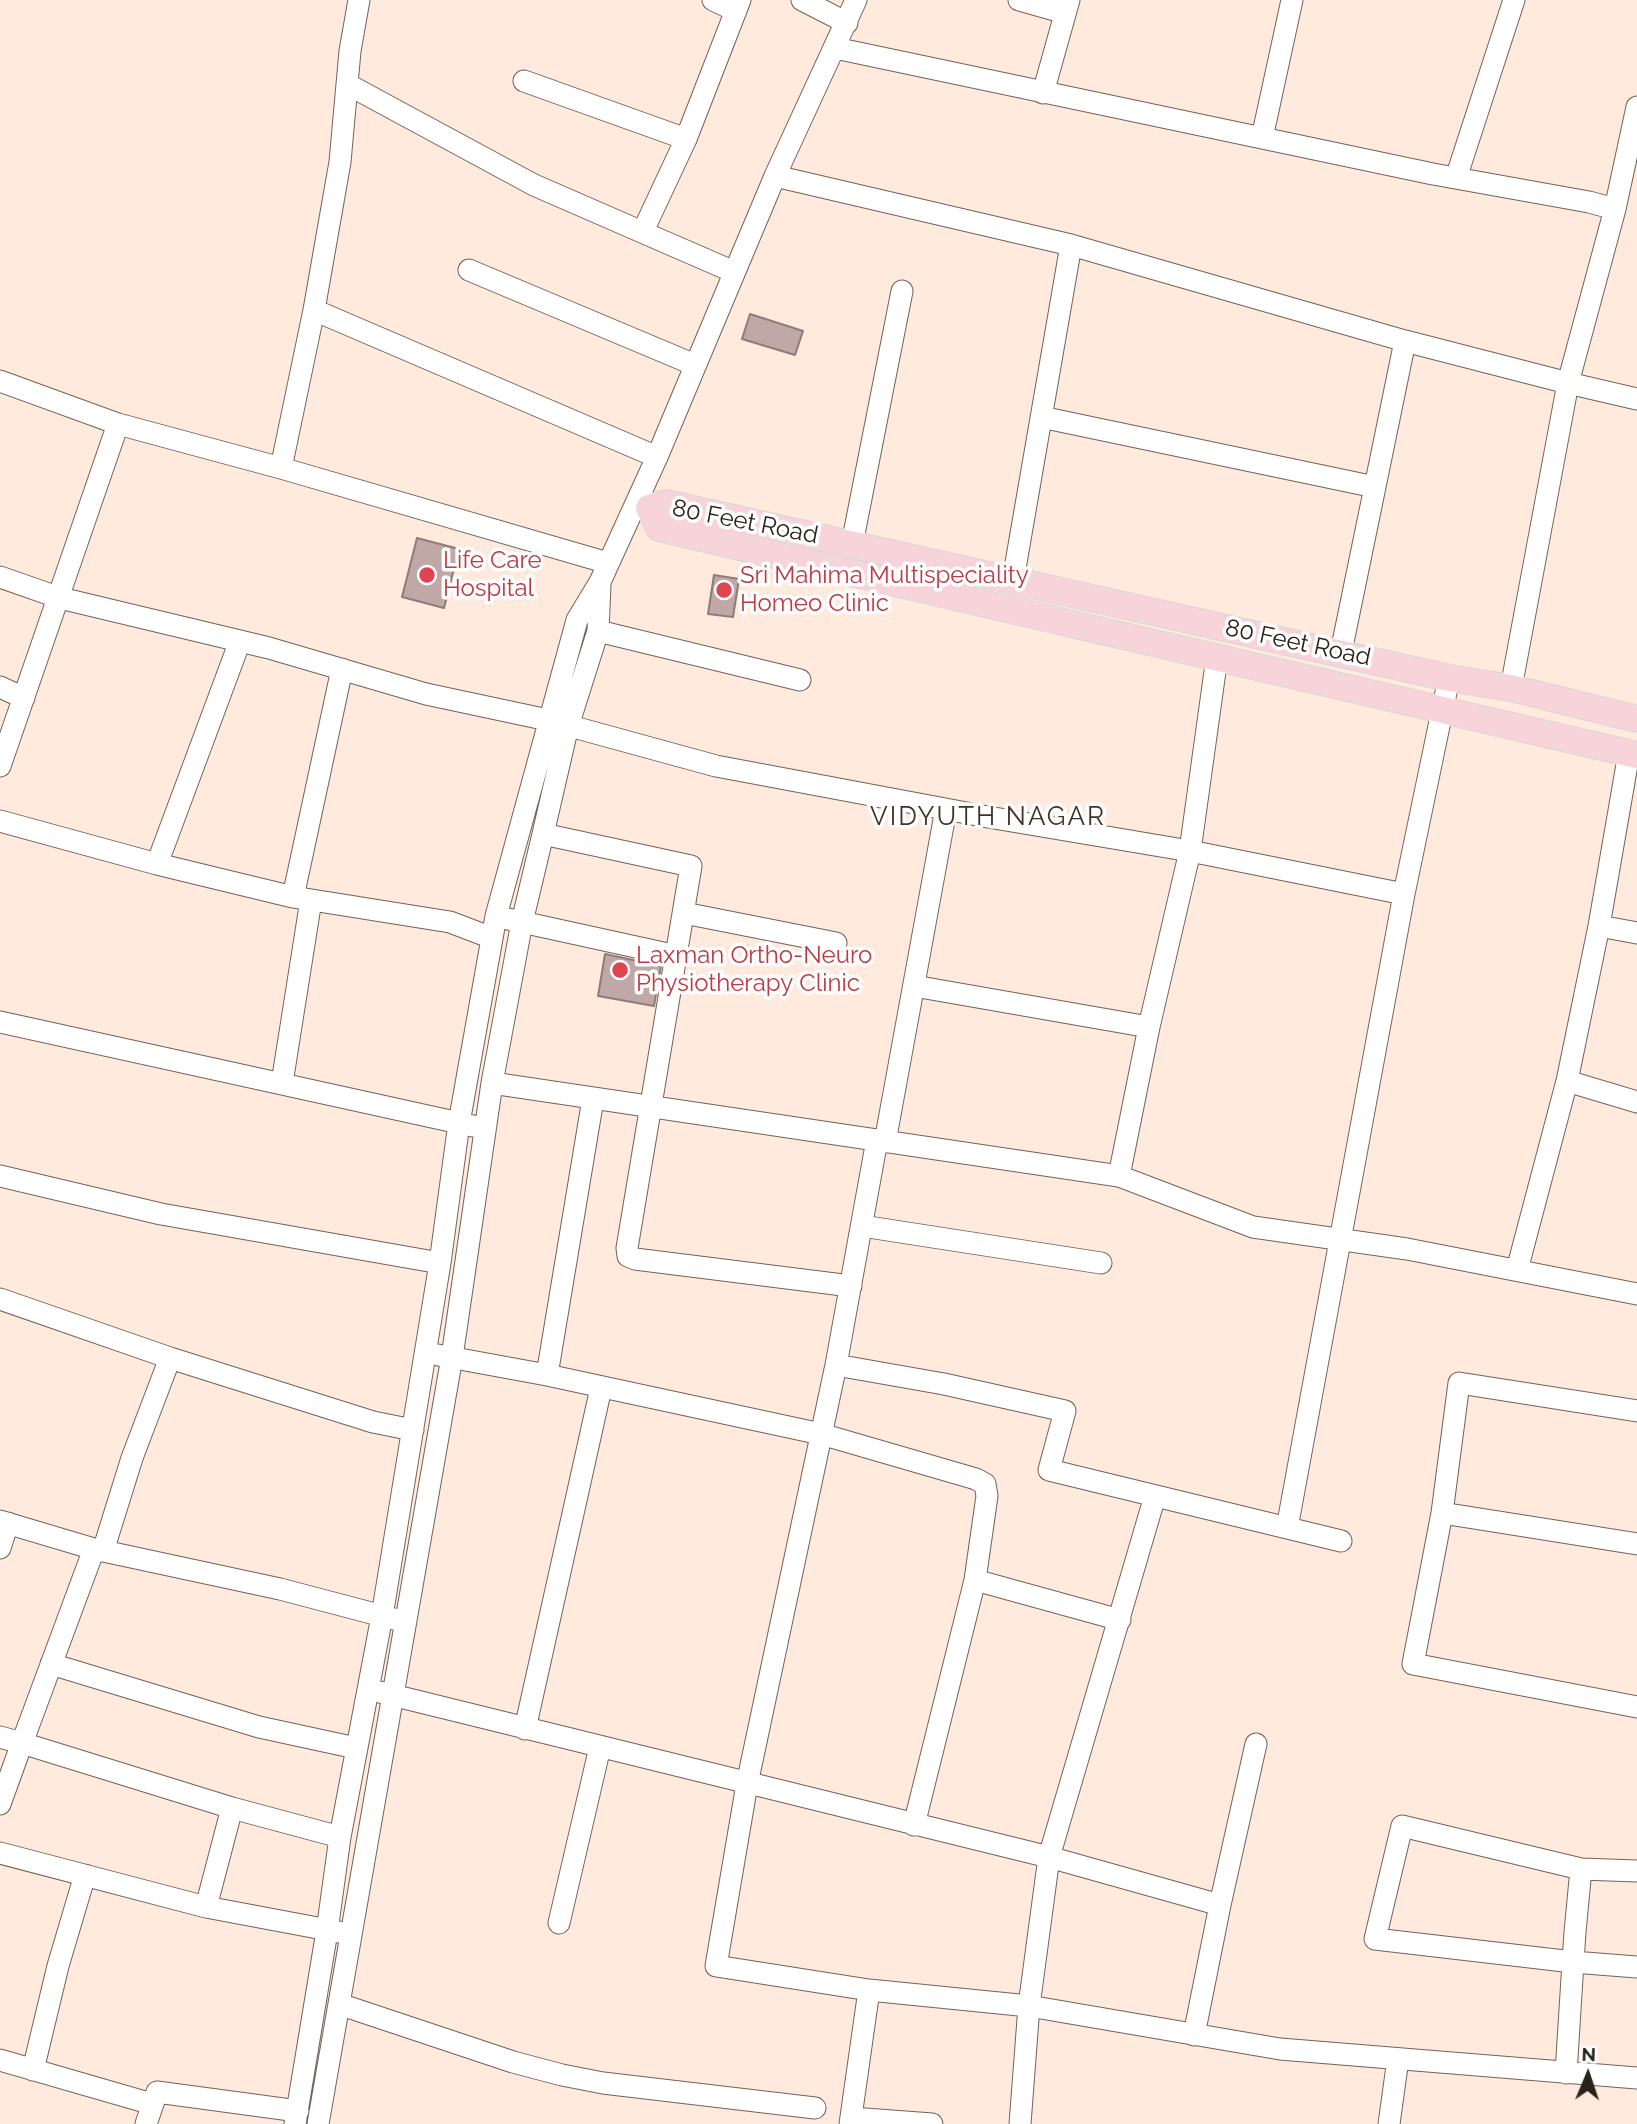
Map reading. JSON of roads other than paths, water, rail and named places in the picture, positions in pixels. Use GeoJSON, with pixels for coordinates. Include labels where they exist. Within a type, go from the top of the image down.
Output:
{"type":"FeatureCollection","features":[{"type":"Feature","properties":{"kind":"main road","name":"80 Feet Road"},"geometry":{"type":"LineString","coordinates":[[641,507],[666,503],[1449,677],[1511,688],[1637,719]]}},
{"type":"Feature","properties":{"kind":"main road","name":"80 Feet Road"},"geometry":{"type":"LineString","coordinates":[[641,507],[659,528],[1633,754]]}},
{"type":"Feature","properties":{"kind":"street"},"geometry":{"type":"LineString","coordinates":[[281,468],[314,310],[340,162],[350,51],[359,0]]}},
{"type":"Feature","properties":{"kind":"street"},"geometry":{"type":"LineString","coordinates":[[643,231],[686,139],[738,5],[713,0]]}},
{"type":"Feature","properties":{"kind":"street"},"geometry":{"type":"LineString","coordinates":[[803,0],[847,23]]}},
{"type":"Feature","properties":{"kind":"street"},"geometry":{"type":"LineString","coordinates":[[318,2124],[452,1357],[492,1083],[522,922],[543,834],[558,723],[577,620],[641,507],[657,457],[734,272],[856,0]]}},
{"type":"Feature","properties":{"kind":"street"},"geometry":{"type":"LineString","coordinates":[[1019,0],[1067,6],[1043,93]]}},
{"type":"Feature","properties":{"kind":"street"},"geometry":{"type":"LineString","coordinates":[[1262,138],[1292,0]]}},
{"type":"Feature","properties":{"kind":"street"},"geometry":{"type":"LineString","coordinates":[[1456,178],[1514,0]]}},
{"type":"Feature","properties":{"kind":"street"},"geometry":{"type":"LineString","coordinates":[[835,48],[1615,209]]}},
{"type":"Feature","properties":{"kind":"street"},"geometry":{"type":"LineString","coordinates":[[524,81],[686,139]]}},
{"type":"Feature","properties":{"kind":"street"},"geometry":{"type":"LineString","coordinates":[[347,84],[534,186],[734,272]]}},
{"type":"Feature","properties":{"kind":"street"},"geometry":{"type":"LineString","coordinates":[[1511,688],[1568,383],[1615,209],[1637,107]]}},
{"type":"Feature","properties":{"kind":"street"},"geometry":{"type":"LineString","coordinates":[[775,176],[1071,245],[1405,341],[1637,399]]}},
{"type":"Feature","properties":{"kind":"street"},"geometry":{"type":"LineString","coordinates":[[1013,580],[1071,245]]}},
{"type":"Feature","properties":{"kind":"street"},"geometry":{"type":"LineString","coordinates":[[469,270],[695,365]]}},
{"type":"Feature","properties":{"kind":"street"},"geometry":{"type":"LineString","coordinates":[[852,544],[902,291]]}},
{"type":"Feature","properties":{"kind":"street"},"geometry":{"type":"LineString","coordinates":[[314,310],[657,457]]}},
{"type":"Feature","properties":{"kind":"street"},"geometry":{"type":"LineString","coordinates":[[1341,652],[1405,341]]}},
{"type":"Feature","properties":{"kind":"street"},"geometry":{"type":"LineString","coordinates":[[0,381],[118,424],[281,468],[604,573]]}},
{"type":"Feature","properties":{"kind":"street"},"geometry":{"type":"LineString","coordinates":[[1041,417],[1375,487]]}},
{"type":"Feature","properties":{"kind":"street"},"geometry":{"type":"LineString","coordinates":[[0,766],[118,424]]}},
{"type":"Feature","properties":{"kind":"street"},"geometry":{"type":"LineString","coordinates":[[0,2060],[149,2114],[157,2092],[297,2118],[340,1837],[382,1616],[440,1263],[459,1123],[496,916],[558,723],[598,631],[604,573]]}},
{"type":"Feature","properties":{"kind":"street"},"geometry":{"type":"LineString","coordinates":[[0,577],[60,598],[240,641],[426,694],[558,723],[716,766],[1190,851],[1405,894]]}},
{"type":"Feature","properties":{"kind":"street"},"geometry":{"type":"LineString","coordinates":[[598,631],[800,680]]}},
{"type":"Feature","properties":{"kind":"street"},"geometry":{"type":"LineString","coordinates":[[157,864],[240,641]]}},
{"type":"Feature","properties":{"kind":"street"},"geometry":{"type":"LineString","coordinates":[[1119,1176],[1149,1027],[1190,851],[1217,657]]}},
{"type":"Feature","properties":{"kind":"street"},"geometry":{"type":"LineString","coordinates":[[282,1083],[302,898],[342,669]]}},
{"type":"Feature","properties":{"kind":"street"},"geometry":{"type":"LineString","coordinates":[[1287,1528],[1339,1239],[1449,677]]}},
{"type":"Feature","properties":{"kind":"street"},"geometry":{"type":"LineString","coordinates":[[0,687],[24,698]]}},
{"type":"Feature","properties":{"kind":"street"},"geometry":{"type":"LineString","coordinates":[[1517,1270],[1567,1081],[1633,754]]}},
{"type":"Feature","properties":{"kind":"street"},"geometry":{"type":"LineString","coordinates":[[946,809],[914,986],[747,1784],[716,1966],[869,1990],[1029,2006],[1280,2049],[1637,2078]]}},
{"type":"Feature","properties":{"kind":"street"},"geometry":{"type":"LineString","coordinates":[[0,821],[157,864],[302,898],[450,922],[492,938]]}},
{"type":"Feature","properties":{"kind":"street"},"geometry":{"type":"LineString","coordinates":[[543,834],[689,864],[691,869],[627,1248],[628,1256],[851,1286]]}},
{"type":"Feature","properties":{"kind":"street"},"geometry":{"type":"LineString","coordinates":[[684,913],[836,943]]}},
{"type":"Feature","properties":{"kind":"street"},"geometry":{"type":"LineString","coordinates":[[496,916],[677,956]]}},
{"type":"Feature","properties":{"kind":"street"},"geometry":{"type":"LineString","coordinates":[[1599,926],[1637,933]]}},
{"type":"Feature","properties":{"kind":"street"},"geometry":{"type":"LineString","coordinates":[[914,986],[1149,1027]]}},
{"type":"Feature","properties":{"kind":"street"},"geometry":{"type":"LineString","coordinates":[[0,1022],[485,1129]]}},
{"type":"Feature","properties":{"kind":"street"},"geometry":{"type":"LineString","coordinates":[[1567,1081],[1637,1102]]}},
{"type":"Feature","properties":{"kind":"street"},"geometry":{"type":"LineString","coordinates":[[492,1083],[1119,1176],[1253,1227],[1407,1249],[1637,1294]]}},
{"type":"Feature","properties":{"kind":"street"},"geometry":{"type":"LineString","coordinates":[[547,1375],[593,1099]]}},
{"type":"Feature","properties":{"kind":"street"},"geometry":{"type":"LineString","coordinates":[[0,1176],[161,1214],[440,1263]]}},
{"type":"Feature","properties":{"kind":"street"},"geometry":{"type":"LineString","coordinates":[[862,1226],[1101,1263]]}},
{"type":"Feature","properties":{"kind":"street"},"geometry":{"type":"LineString","coordinates":[[0,1299],[170,1358],[373,1422],[413,1430]]}},
{"type":"Feature","properties":{"kind":"street"},"geometry":{"type":"LineString","coordinates":[[425,1352],[547,1375],[821,1434],[976,1479],[985,1484],[987,1496],[975,1580],[914,1825]]}},
{"type":"Feature","properties":{"kind":"street"},"geometry":{"type":"LineString","coordinates":[[0,1804],[51,1664],[99,1550],[170,1358]]}},
{"type":"Feature","properties":{"kind":"street"},"geometry":{"type":"LineString","coordinates":[[836,1365],[944,1384],[1066,1411],[1049,1470],[1341,1541]]}},
{"type":"Feature","properties":{"kind":"street"},"geometry":{"type":"LineString","coordinates":[[1637,1411],[1459,1383],[1442,1513],[1413,1664],[1637,1707]]}},
{"type":"Feature","properties":{"kind":"street"},"geometry":{"type":"LineString","coordinates":[[525,1729],[601,1388]]}},
{"type":"Feature","properties":{"kind":"street"},"geometry":{"type":"LineString","coordinates":[[1020,2124],[1029,2006],[1049,1857],[1155,1496]]}},
{"type":"Feature","properties":{"kind":"street"},"geometry":{"type":"LineString","coordinates":[[1442,1513],[1637,1545]]}},
{"type":"Feature","properties":{"kind":"street"},"geometry":{"type":"LineString","coordinates":[[0,1548],[4,1522],[99,1550],[280,1589],[406,1622]]}},
{"type":"Feature","properties":{"kind":"street"},"geometry":{"type":"LineString","coordinates":[[975,1580],[1120,1620]]}},
{"type":"Feature","properties":{"kind":"street"},"geometry":{"type":"LineString","coordinates":[[51,1664],[259,1727],[356,1748]]}},
{"type":"Feature","properties":{"kind":"street"},"geometry":{"type":"LineString","coordinates":[[368,1689],[1049,1857],[1220,1905]]}},
{"type":"Feature","properties":{"kind":"street"},"geometry":{"type":"LineString","coordinates":[[0,1737],[232,1808],[340,1837]]}},
{"type":"Feature","properties":{"kind":"street"},"geometry":{"type":"LineString","coordinates":[[1194,2035],[1256,1744]]}},
{"type":"Feature","properties":{"kind":"street"},"geometry":{"type":"LineString","coordinates":[[559,1923],[600,1747]]}},
{"type":"Feature","properties":{"kind":"street"},"geometry":{"type":"LineString","coordinates":[[206,1907],[232,1808]]}},
{"type":"Feature","properties":{"kind":"street"},"geometry":{"type":"LineString","coordinates":[[1637,1871],[1581,1869],[1402,1826],[1375,1939],[1637,1967]]}},
{"type":"Feature","properties":{"kind":"street"},"geometry":{"type":"LineString","coordinates":[[0,1853],[206,1907],[327,1931],[352,1933]]}},
{"type":"Feature","properties":{"kind":"street"},"geometry":{"type":"LineString","coordinates":[[1566,2073],[1581,1869]]}},
{"type":"Feature","properties":{"kind":"street"},"geometry":{"type":"LineString","coordinates":[[33,2070],[58,1965],[85,1875]]}},
{"type":"Feature","properties":{"kind":"street"},"geometry":{"type":"LineString","coordinates":[[869,1990],[851,2121],[932,2124]]}},
{"type":"Feature","properties":{"kind":"street"},"geometry":{"type":"LineString","coordinates":[[339,2004],[513,2062],[562,2075],[603,2083],[815,2108]]}},
{"type":"Feature","properties":{"kind":"street"},"geometry":{"type":"LineString","coordinates":[[1389,2124],[1398,2059]]}},
{"type":"Feature","properties":{"kind":"place","name":"Life Care Hospital"},"geometry":{"type":"Point","coordinates":[427,575]}},
{"type":"Feature","properties":{"kind":"place","name":"Sri Mahima Multispeciality Homeo Clinic"},"geometry":{"type":"Point","coordinates":[724,590]}},
{"type":"Feature","properties":{"kind":"place","name":"Laxman Ortho-Neuro Physiotherapy Clinic"},"geometry":{"type":"Point","coordinates":[620,970]}},
{"type":"Feature","properties":{"kind":"district","name":"VIDYUTH NAGAR"},"geometry":{"type":"Point","coordinates":[988,817]}}]}
